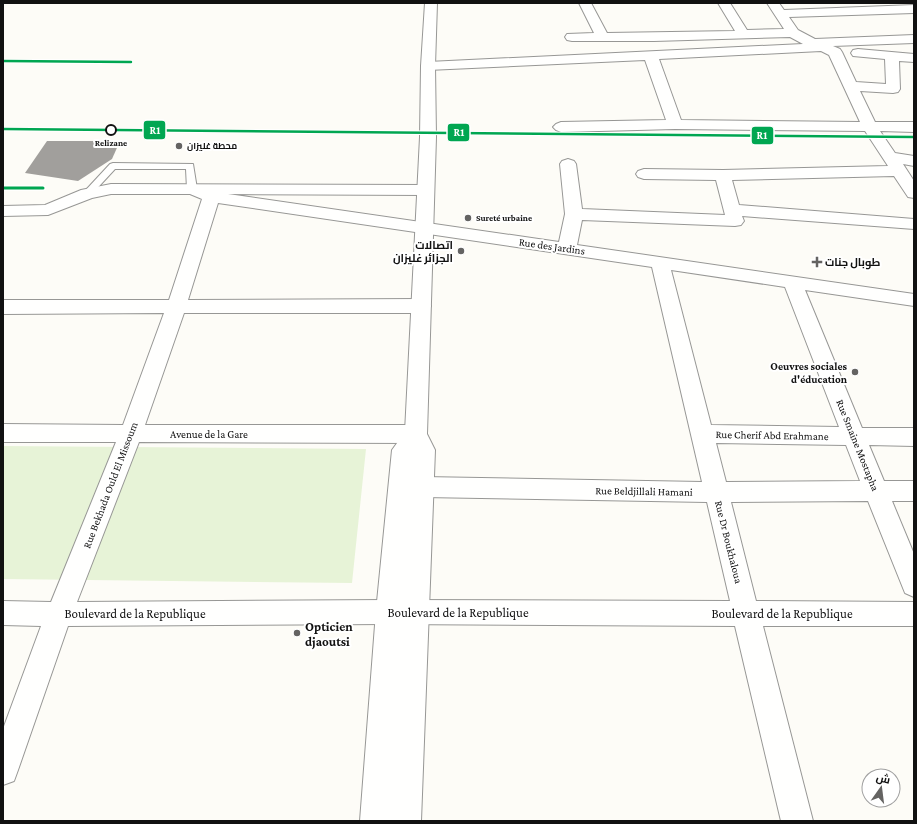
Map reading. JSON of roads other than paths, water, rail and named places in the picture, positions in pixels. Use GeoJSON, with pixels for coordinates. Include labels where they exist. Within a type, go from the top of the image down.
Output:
{"type":"FeatureCollection","features":[{"type":"Feature","properties":{"kind":"street"},"geometry":{"type":"LineString","coordinates":[[405,821],[423,486],[424,450],[416,434],[428,137],[430,3]]}},
{"type":"Feature","properties":{"kind":"street"},"geometry":{"type":"LineString","coordinates":[[585,3],[602,37]]}},
{"type":"Feature","properties":{"kind":"street"},"geometry":{"type":"LineString","coordinates":[[724,3],[743,34]]}},
{"type":"Feature","properties":{"kind":"street"},"geometry":{"type":"LineString","coordinates":[[815,3],[832,22]]}},
{"type":"Feature","properties":{"kind":"street"},"geometry":{"type":"LineString","coordinates":[[776,8],[823,13],[878,7],[905,6],[914,9]]}},
{"type":"Feature","properties":{"kind":"street"},"geometry":{"type":"LineString","coordinates":[[905,6],[914,22]]}},
{"type":"Feature","properties":{"kind":"street"},"geometry":{"type":"LineString","coordinates":[[776,8],[793,33]]}},
{"type":"Feature","properties":{"kind":"street"},"geometry":{"type":"LineString","coordinates":[[572,37],[793,33],[824,48],[914,58]]}},
{"type":"Feature","properties":{"kind":"street"},"geometry":{"type":"LineString","coordinates":[[428,66],[824,48],[914,39]]}},
{"type":"Feature","properties":{"kind":"street"},"geometry":{"type":"LineString","coordinates":[[824,48],[851,86],[870,127],[914,193]]}},
{"type":"Feature","properties":{"kind":"street"},"geometry":{"type":"LineString","coordinates":[[650,56],[675,124]]}},
{"type":"Feature","properties":{"kind":"street"},"geometry":{"type":"LineString","coordinates":[[851,86],[893,89],[892,56]]}},
{"type":"Feature","properties":{"kind":"street"},"geometry":{"type":"LineString","coordinates":[[561,127],[675,124],[914,127]]}},
{"type":"Feature","properties":{"kind":"street"},"geometry":{"type":"LineString","coordinates":[[644,174],[723,175],[895,164],[914,161]]}},
{"type":"Feature","properties":{"kind":"street"},"geometry":{"type":"LineString","coordinates":[[567,248],[574,214],[568,164]]}},
{"type":"Feature","properties":{"kind":"street"},"geometry":{"type":"LineString","coordinates":[[574,214],[735,221],[723,175]]}},
{"type":"Feature","properties":{"kind":"street"},"geometry":{"type":"LineString","coordinates":[[3,211],[48,210],[87,194],[111,189],[202,193],[426,190]]}},
{"type":"Feature","properties":{"kind":"street","name":"Rue des Jardins"},"geometry":{"type":"LineString","coordinates":[[202,193],[424,228],[914,300]]}},
{"type":"Feature","properties":{"kind":"street","name":"Rue Bekhada Ould El Missoum"},"geometry":{"type":"LineString","coordinates":[[3,770],[59,614],[130,433],[176,307],[202,193]]}},
{"type":"Feature","properties":{"kind":"street"},"geometry":{"type":"LineString","coordinates":[[732,210],[914,224]]}},
{"type":"Feature","properties":{"kind":"street","name":"Rue Dr Boukhaloua"},"geometry":{"type":"LineString","coordinates":[[660,262],[797,821]]}},
{"type":"Feature","properties":{"kind":"street","name":"Rue Smaine Mostapha"},"geometry":{"type":"LineString","coordinates":[[792,282],[914,585]]}},
{"type":"Feature","properties":{"kind":"street"},"geometry":{"type":"LineString","coordinates":[[3,307],[421,306]]}},
{"type":"Feature","properties":{"kind":"street","name":"Avenue de la Gare"},"geometry":{"type":"LineString","coordinates":[[3,433],[416,434]]}},
{"type":"Feature","properties":{"kind":"street"},"geometry":{"type":"LineString","coordinates":[[376,821],[389,612],[403,450],[416,434]]}},
{"type":"Feature","properties":{"kind":"street","name":"Rue Cherif Abd Erahmane"},"geometry":{"type":"LineString","coordinates":[[702,434],[914,436]]}},
{"type":"Feature","properties":{"kind":"street","name":"Rue Beldjillali Hamani"},"geometry":{"type":"LineString","coordinates":[[423,486],[716,492],[914,491]]}},
{"type":"Feature","properties":{"kind":"street","name":"Boulevard de la Republique"},"geometry":{"type":"LineString","coordinates":[[3,613],[389,612],[914,614]]}},
{"type":"Feature","properties":{"kind":"lane"},"geometry":{"type":"LineString","coordinates":[[87,194],[113,166],[190,166],[202,193]]}},
{"type":"Feature","properties":{"kind":"place","name":"Relizane"},"geometry":{"type":"Point","coordinates":[111,130]}},
{"type":"Feature","properties":{"kind":"place","name":"محطة غليزان"},"geometry":{"type":"Point","coordinates":[179,146]}},
{"type":"Feature","properties":{"kind":"place","name":"Sureté urbaine"},"geometry":{"type":"Point","coordinates":[468,218]}},
{"type":"Feature","properties":{"kind":"place","name":"اتصالات الجزائر غليزان"},"geometry":{"type":"Point","coordinates":[461,251]}},
{"type":"Feature","properties":{"kind":"place","name":"طوبال جنات"},"geometry":{"type":"Point","coordinates":[817,262]}},
{"type":"Feature","properties":{"kind":"place","name":"Oeuvres sociales d'éducation"},"geometry":{"type":"Point","coordinates":[855,372]}},
{"type":"Feature","properties":{"kind":"place","name":"Opticien djaoutsi"},"geometry":{"type":"Point","coordinates":[297,633]}}]}
